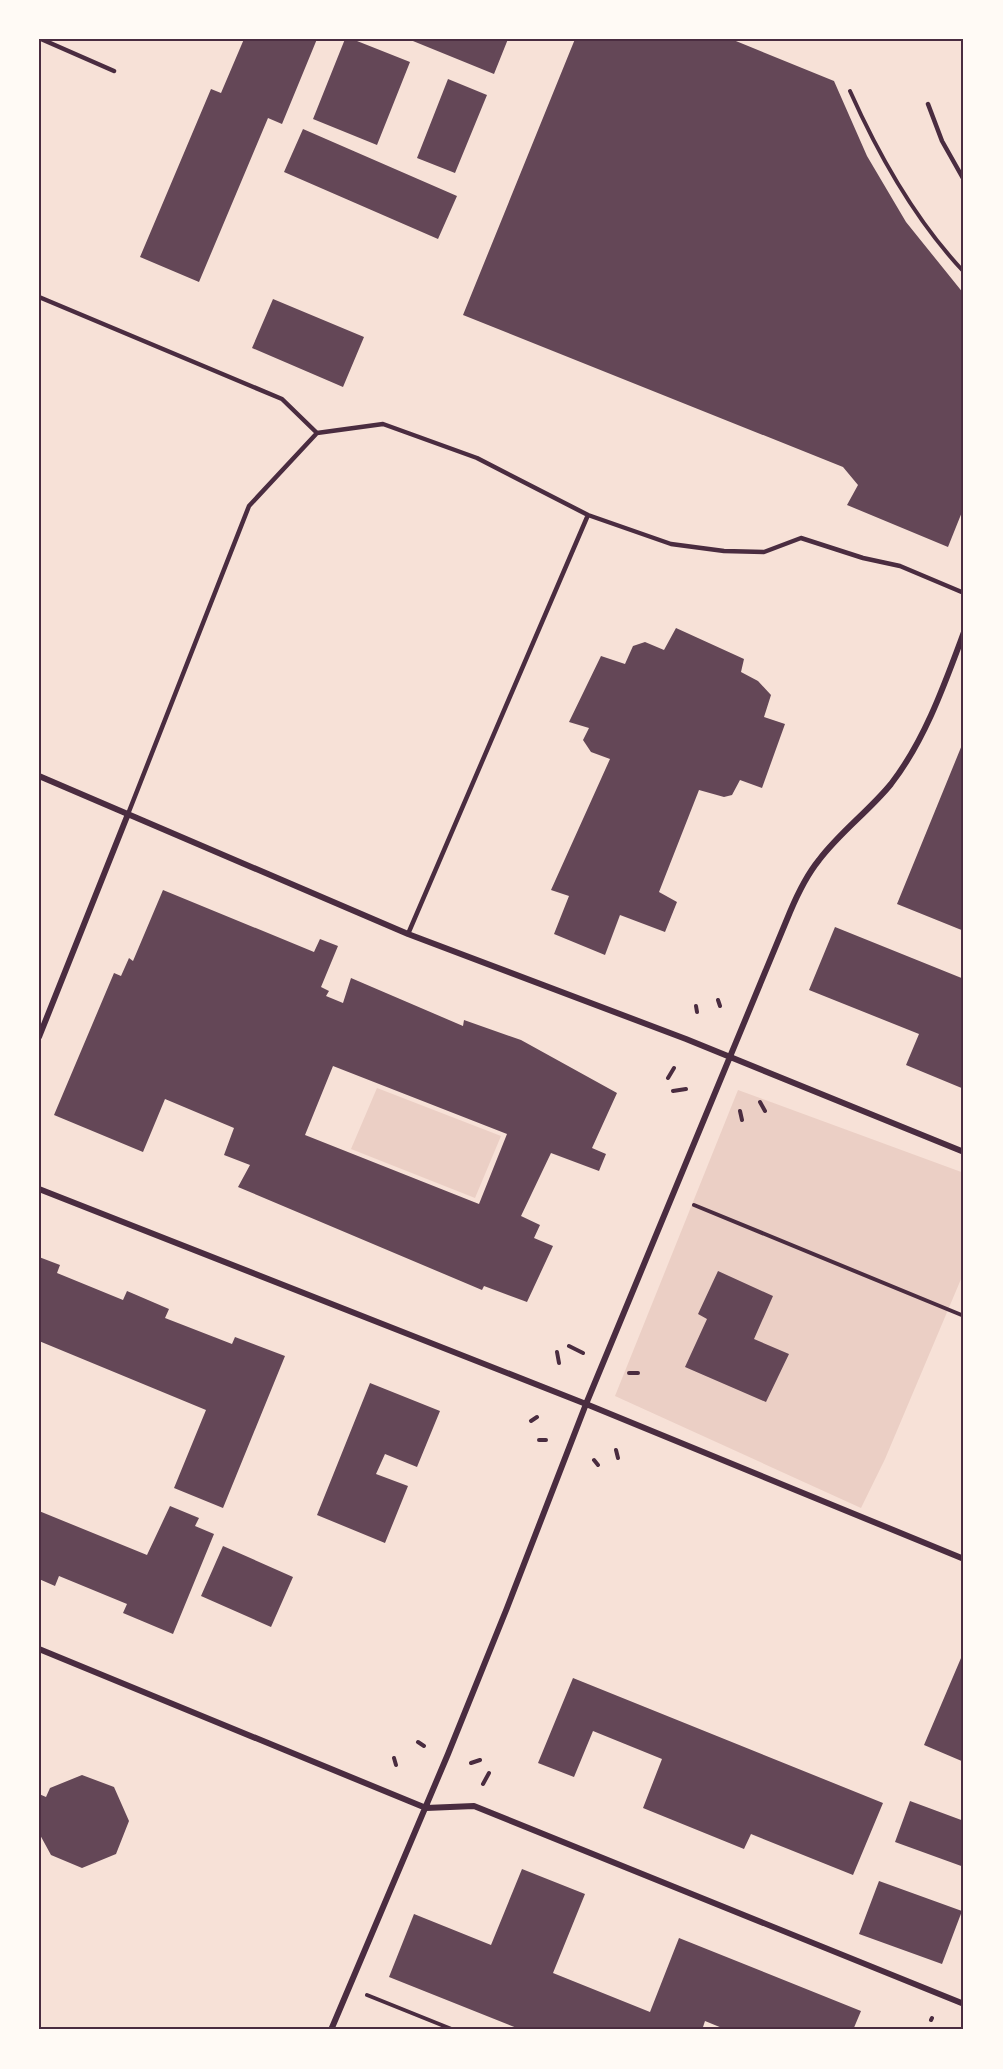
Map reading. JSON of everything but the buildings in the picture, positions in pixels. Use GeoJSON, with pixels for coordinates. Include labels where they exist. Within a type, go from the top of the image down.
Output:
{"type":"FeatureCollection","features":[{"type":"Feature","properties":{"kind":"street"},"geometry":{"type":"LineString","coordinates":[[331,2030],[426,1808],[586,1404],[804,880],[820,858],[891,783],[922,732],[944,686],[964,632]]}},
{"type":"Feature","properties":{"kind":"street"},"geometry":{"type":"LineString","coordinates":[[39,776],[408,934],[729,1057],[964,1152]]}},
{"type":"Feature","properties":{"kind":"street"},"geometry":{"type":"LineString","coordinates":[[39,1038],[128,814]]}},
{"type":"Feature","properties":{"kind":"street"},"geometry":{"type":"LineString","coordinates":[[39,1189],[586,1404],[964,1559]]}},
{"type":"Feature","properties":{"kind":"street"},"geometry":{"type":"LineString","coordinates":[[39,1649],[426,1808],[474,1806],[964,2004]]}},
{"type":"Feature","properties":{"kind":"lane"},"geometry":{"type":"LineString","coordinates":[[41,39],[114,71]]}},
{"type":"Feature","properties":{"kind":"lane"},"geometry":{"type":"LineString","coordinates":[[928,104],[942,141],[964,180]]}},
{"type":"Feature","properties":{"kind":"lane"},"geometry":{"type":"LineString","coordinates":[[39,297],[282,399],[316,433]]}},
{"type":"Feature","properties":{"kind":"lane"},"geometry":{"type":"LineString","coordinates":[[128,814],[249,506],[316,433],[383,424],[477,458],[588,515],[671,544],[724,551],[764,552],[801,538],[842,552],[900,566],[964,592]]}},
{"type":"Feature","properties":{"kind":"lane"},"geometry":{"type":"LineString","coordinates":[[408,934],[588,515]]}},
{"type":"Feature","properties":{"kind":"path"},"geometry":{"type":"LineString","coordinates":[[850,91],[870,135],[918,216],[964,272]]}},
{"type":"Feature","properties":{"kind":"path"},"geometry":{"type":"LineString","coordinates":[[718,1000],[720,1006]]}},
{"type":"Feature","properties":{"kind":"path"},"geometry":{"type":"LineString","coordinates":[[696,1006],[698,1012]]}},
{"type":"Feature","properties":{"kind":"path"},"geometry":{"type":"LineString","coordinates":[[668,1078],[674,1068]]}},
{"type":"Feature","properties":{"kind":"path"},"geometry":{"type":"LineString","coordinates":[[673,1090],[686,1089]]}},
{"type":"Feature","properties":{"kind":"path"},"geometry":{"type":"LineString","coordinates":[[760,1102],[765,1111]]}},
{"type":"Feature","properties":{"kind":"path"},"geometry":{"type":"LineString","coordinates":[[740,1110],[742,1120]]}},
{"type":"Feature","properties":{"kind":"path"},"geometry":{"type":"LineString","coordinates":[[694,1205],[964,1316]]}},
{"type":"Feature","properties":{"kind":"path"},"geometry":{"type":"LineString","coordinates":[[569,1346],[583,1353]]}},
{"type":"Feature","properties":{"kind":"path"},"geometry":{"type":"LineString","coordinates":[[557,1352],[559,1363]]}},
{"type":"Feature","properties":{"kind":"path"},"geometry":{"type":"LineString","coordinates":[[629,1373],[638,1372]]}},
{"type":"Feature","properties":{"kind":"path"},"geometry":{"type":"LineString","coordinates":[[531,1421],[537,1417]]}},
{"type":"Feature","properties":{"kind":"path"},"geometry":{"type":"LineString","coordinates":[[539,1440],[546,1440]]}},
{"type":"Feature","properties":{"kind":"path"},"geometry":{"type":"LineString","coordinates":[[616,1450],[618,1458]]}},
{"type":"Feature","properties":{"kind":"path"},"geometry":{"type":"LineString","coordinates":[[594,1460],[598,1465]]}},
{"type":"Feature","properties":{"kind":"path"},"geometry":{"type":"LineString","coordinates":[[418,1742],[424,1746]]}},
{"type":"Feature","properties":{"kind":"path"},"geometry":{"type":"LineString","coordinates":[[394,1758],[396,1765]]}},
{"type":"Feature","properties":{"kind":"path"},"geometry":{"type":"LineString","coordinates":[[471,1763],[480,1760]]}},
{"type":"Feature","properties":{"kind":"path"},"geometry":{"type":"LineString","coordinates":[[483,1784],[489,1773]]}},
{"type":"Feature","properties":{"kind":"path"},"geometry":{"type":"LineString","coordinates":[[368,1995],[454,2030]]}},
{"type":"Feature","properties":{"kind":"shaded area"},"geometry":{"type":"Polygon","coordinates":[[[377,1088],[501,1136],[475,1198],[351,1149],[377,1088]]]}},
{"type":"Feature","properties":{"kind":"shaded area"},"geometry":{"type":"Polygon","coordinates":[[[738,1090],[964,1173],[964,1272],[885,1459],[861,1508],[615,1396],[738,1090]]]}}]}
